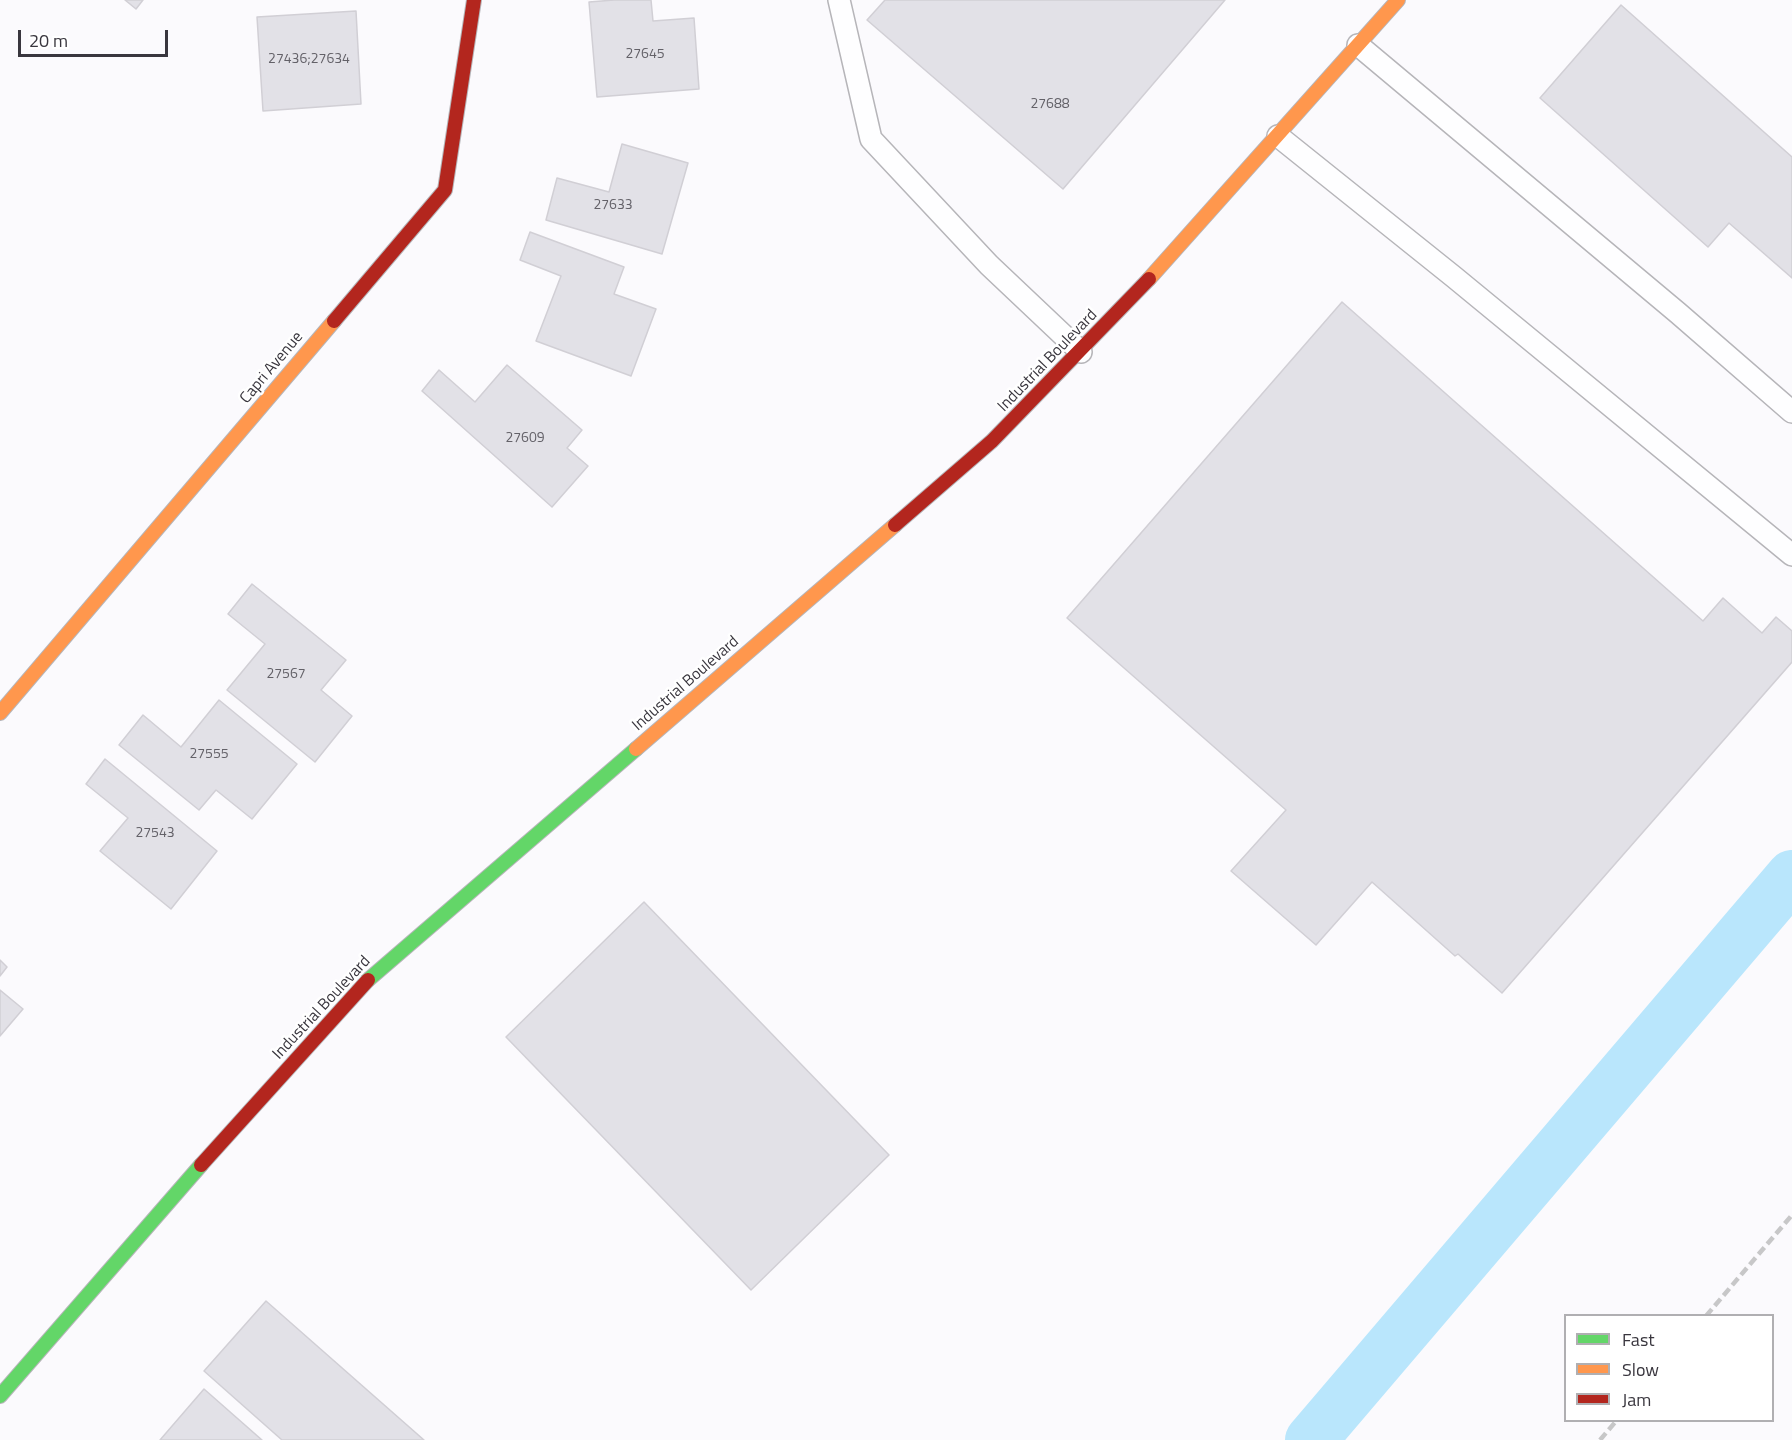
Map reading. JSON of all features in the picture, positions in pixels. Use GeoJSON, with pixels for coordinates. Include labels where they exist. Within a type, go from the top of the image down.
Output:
{"type":"FeatureCollection","features":[{"type":"Feature","properties":{"kind":"main road","name":"Capri Avenue"},"geometry":{"type":"LineString","coordinates":[[0,713],[446,190],[474,0]]}},
{"type":"Feature","properties":{"kind":"main road","name":"Industrial Boulevard"},"geometry":{"type":"LineString","coordinates":[[0,1396],[124,1251],[362,985],[992,441],[1081,352],[1278,136],[1398,0]]}},
{"type":"Feature","properties":{"kind":"lane"},"geometry":{"type":"LineString","coordinates":[[839,0],[871,139],[989,265],[1081,352]]}},
{"type":"Feature","properties":{"kind":"lane"},"geometry":{"type":"LineString","coordinates":[[1358,45],[1792,412]]}},
{"type":"Feature","properties":{"kind":"lane"},"geometry":{"type":"LineString","coordinates":[[1278,136],[1454,277],[1792,555]]}},
{"type":"Feature","properties":{"kind":"building"},"geometry":{"type":"Polygon","coordinates":[[[125,0],[143,0],[136,9],[125,0]]]}},
{"type":"Feature","properties":{"kind":"building"},"geometry":{"type":"Polygon","coordinates":[[[651,0],[653,21],[694,18],[699,89],[597,97],[589,2],[651,0]]]}},
{"type":"Feature","properties":{"kind":"building"},"geometry":{"type":"Polygon","coordinates":[[[885,0],[1225,0],[1063,189],[867,20],[885,0]]]}},
{"type":"Feature","properties":{"kind":"building"},"geometry":{"type":"Polygon","coordinates":[[[1621,5],[1792,157],[1792,278],[1729,223],[1708,247],[1540,98],[1621,5]]]}},
{"type":"Feature","properties":{"kind":"building"},"geometry":{"type":"Polygon","coordinates":[[[356,11],[361,104],[263,111],[257,17],[356,11]]]}},
{"type":"Feature","properties":{"kind":"building"},"geometry":{"type":"Polygon","coordinates":[[[622,144],[688,163],[662,254],[546,220],[557,178],[609,192],[622,144]]]}},
{"type":"Feature","properties":{"kind":"building"},"geometry":{"type":"Polygon","coordinates":[[[530,232],[624,267],[614,294],[656,309],[631,376],[536,341],[561,276],[520,260],[530,232]]]}},
{"type":"Feature","properties":{"kind":"building"},"geometry":{"type":"Polygon","coordinates":[[[1342,302],[1703,621],[1723,598],[1762,633],[1776,617],[1792,631],[1792,662],[1502,993],[1458,954],[1455,956],[1372,882],[1316,945],[1231,871],[1286,810],[1067,618],[1342,302]]]}},
{"type":"Feature","properties":{"kind":"building"},"geometry":{"type":"Polygon","coordinates":[[[507,365],[582,430],[567,448],[588,466],[552,507],[422,391],[439,370],[475,402],[507,365]]]}},
{"type":"Feature","properties":{"kind":"building"},"geometry":{"type":"Polygon","coordinates":[[[252,584],[346,660],[321,690],[352,716],[315,762],[227,690],[265,644],[228,614],[252,584]]]}},
{"type":"Feature","properties":{"kind":"building"},"geometry":{"type":"Polygon","coordinates":[[[219,700],[297,764],[252,819],[216,790],[199,810],[119,745],[143,715],[181,747],[219,700]]]}},
{"type":"Feature","properties":{"kind":"building"},"geometry":{"type":"Polygon","coordinates":[[[105,759],[217,851],[171,909],[100,851],[128,818],[86,784],[105,759]]]}},
{"type":"Feature","properties":{"kind":"building"},"geometry":{"type":"Polygon","coordinates":[[[644,902],[889,1155],[751,1290],[506,1037],[644,902]]]}},
{"type":"Feature","properties":{"kind":"building"},"geometry":{"type":"Polygon","coordinates":[[[0,960],[7,967],[0,976],[0,960]]]}},
{"type":"Feature","properties":{"kind":"building"},"geometry":{"type":"Polygon","coordinates":[[[0,990],[23,1009],[0,1036],[0,990]]]}},
{"type":"Feature","properties":{"kind":"building"},"geometry":{"type":"Polygon","coordinates":[[[266,1301],[424,1440],[282,1440],[204,1371],[266,1301]]]}},
{"type":"Feature","properties":{"kind":"building"},"geometry":{"type":"Polygon","coordinates":[[[204,1389],[262,1440],[160,1440],[204,1389]]]}},
{"type":"Feature","properties":{"kind":"waterway"},"geometry":{"type":"LineString","coordinates":[[1311,1440],[1792,876]]}},
{"type":"Feature","properties":{"kind":"railway"},"geometry":{"type":"LineString","coordinates":[[1708,1314],[1792,1215]]}},
{"type":"Feature","properties":{"kind":"railway"},"geometry":{"type":"LineString","coordinates":[[1600,1440],[1615,1422]]}},
{"type":"Feature","properties":{"kind":"traffic: fast"},"geometry":{"type":"LineString","coordinates":[[368,980],[636,749]]}},
{"type":"Feature","properties":{"kind":"traffic: fast"},"geometry":{"type":"LineString","coordinates":[[0,1396],[201,1165]]}},
{"type":"Feature","properties":{"kind":"traffic: slow"},"geometry":{"type":"LineString","coordinates":[[1149,279],[1398,0]]}},
{"type":"Feature","properties":{"kind":"traffic: slow"},"geometry":{"type":"LineString","coordinates":[[0,713],[334,321]]}},
{"type":"Feature","properties":{"kind":"traffic: slow"},"geometry":{"type":"LineString","coordinates":[[636,749],[895,525]]}},
{"type":"Feature","properties":{"kind":"traffic: jam"},"geometry":{"type":"LineString","coordinates":[[334,321],[445,190],[474,0]]}},
{"type":"Feature","properties":{"kind":"traffic: jam"},"geometry":{"type":"LineString","coordinates":[[895,525],[992,441],[1149,279]]}},
{"type":"Feature","properties":{"kind":"traffic: jam"},"geometry":{"type":"LineString","coordinates":[[201,1165],[368,980]]}}]}
